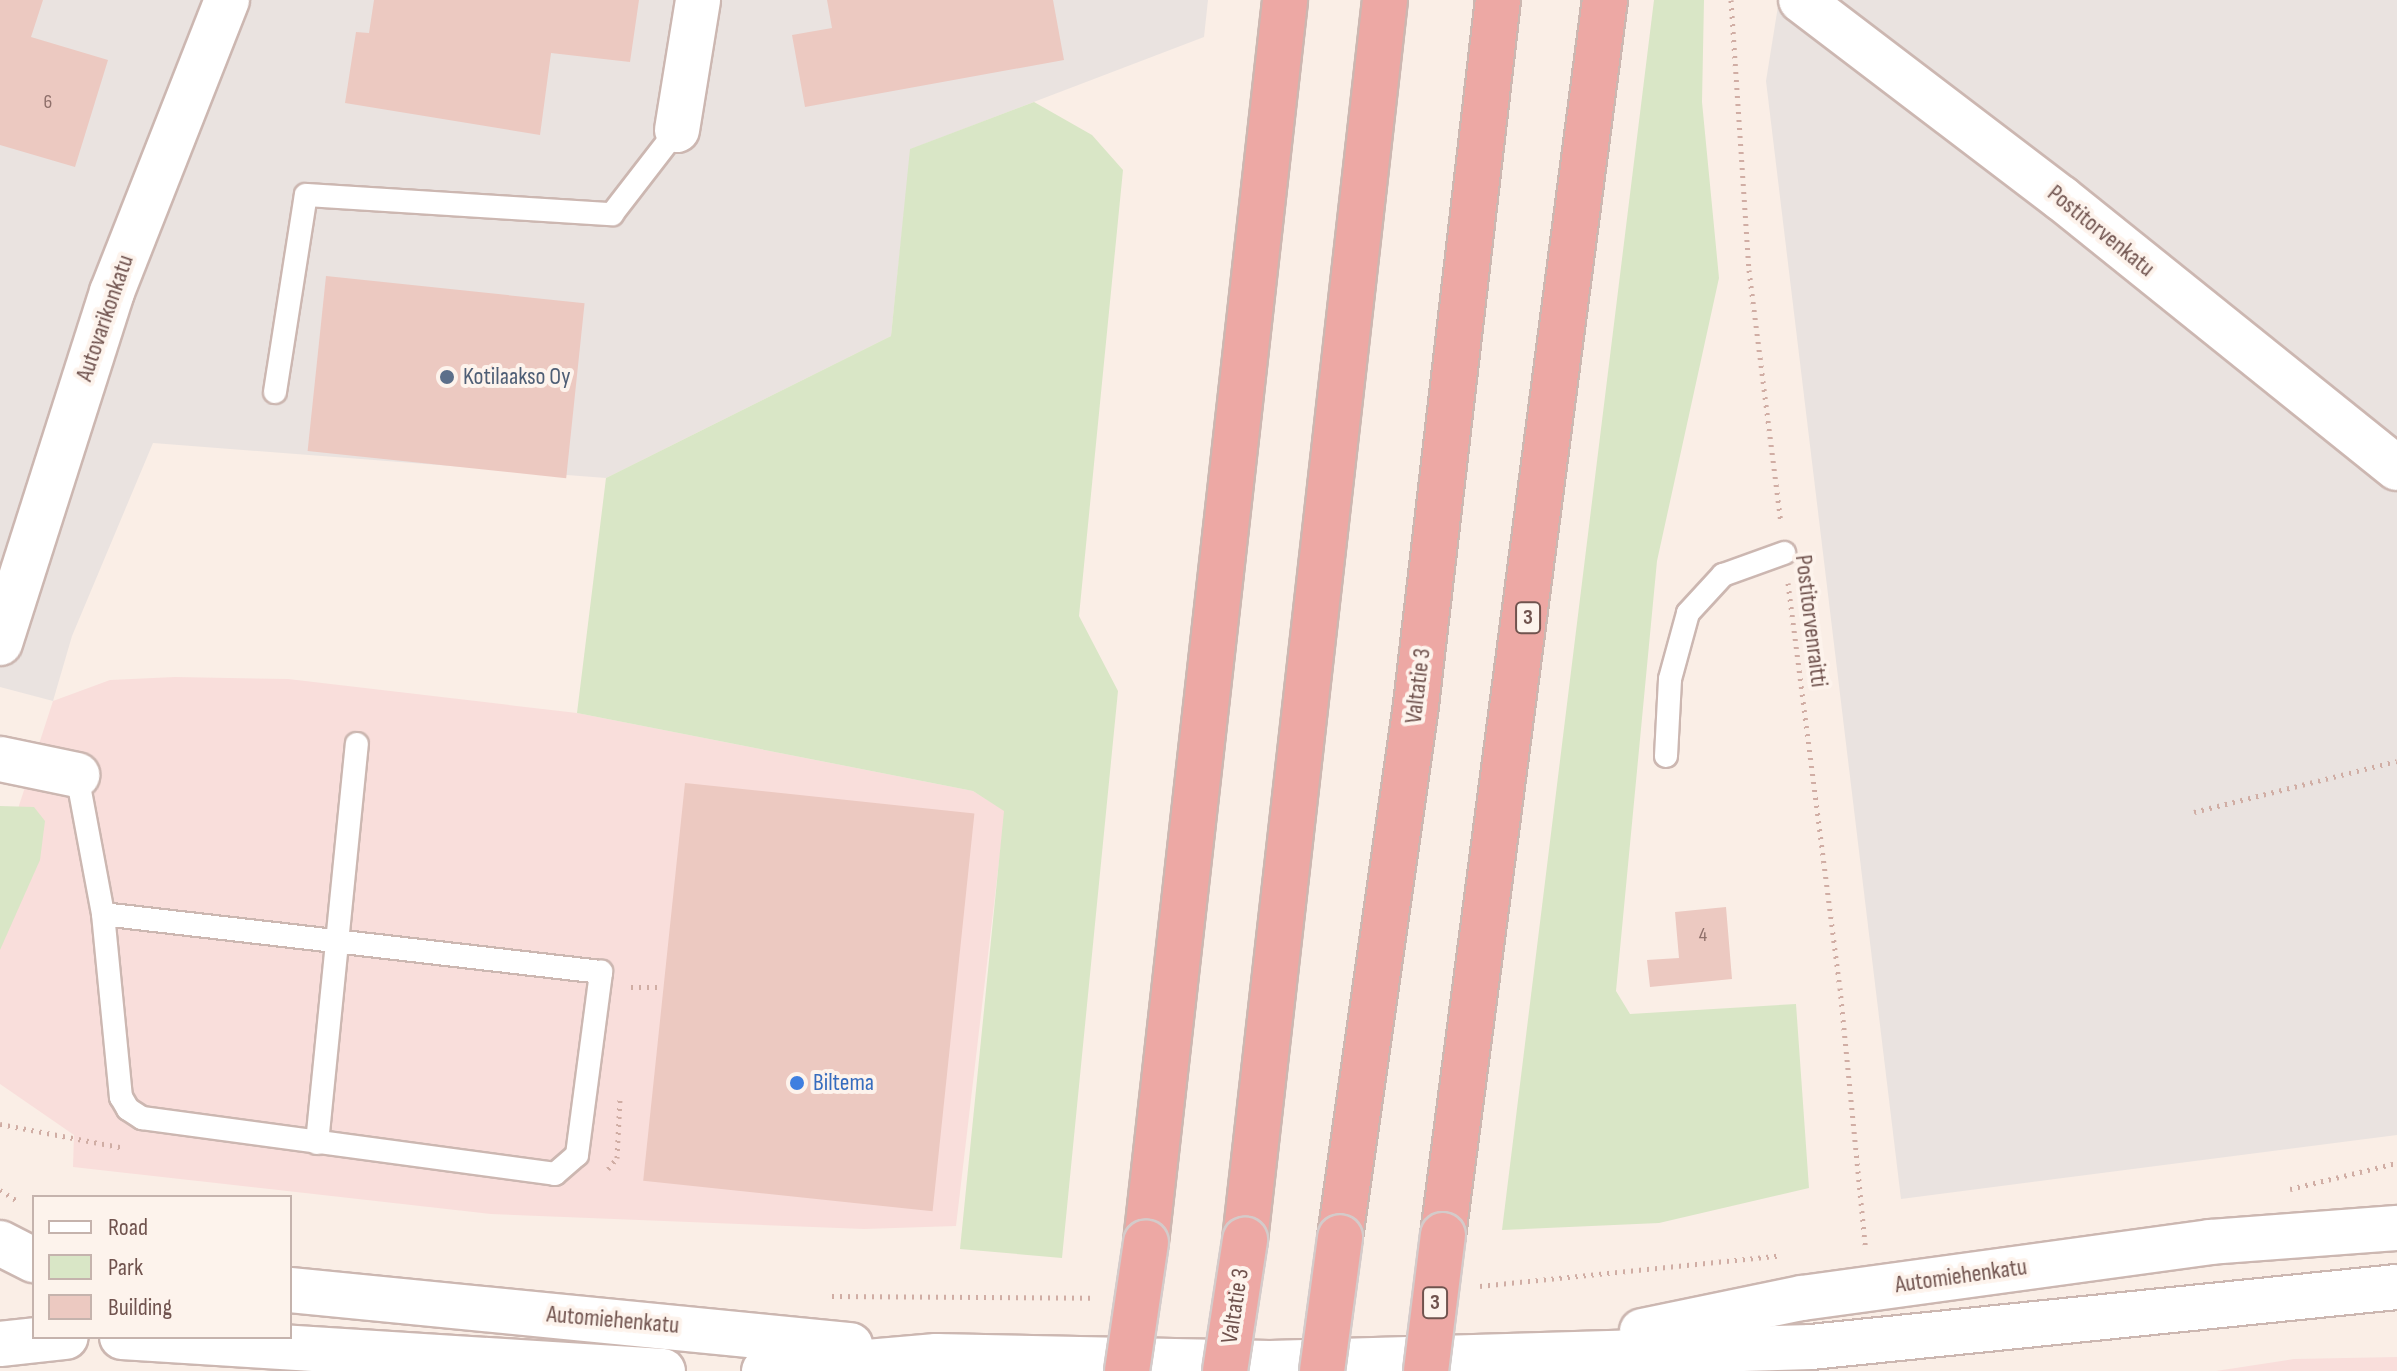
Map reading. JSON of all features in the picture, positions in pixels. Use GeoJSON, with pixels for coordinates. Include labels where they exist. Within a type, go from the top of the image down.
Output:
{"type":"FeatureCollection","features":[{"type":"Feature","properties":{"kind":"highway"},"geometry":{"type":"LineString","coordinates":[[1127,1371],[1146,1242],[1285,0]]}},
{"type":"Feature","properties":{"kind":"highway","name":"Valtatie 3"},"geometry":{"type":"LineString","coordinates":[[1225,1371],[1245,1240],[1385,0]]}},
{"type":"Feature","properties":{"kind":"highway","name":"Valtatie 3"},"geometry":{"type":"LineString","coordinates":[[1322,1371],[1416,705],[1498,0]]}},
{"type":"Feature","properties":{"kind":"highway","name":"3"},"geometry":{"type":"LineString","coordinates":[[1426,1371],[1605,0]]}},
{"type":"Feature","properties":{"kind":"main road","name":"Autovarikonkatu"},"geometry":{"type":"LineString","coordinates":[[0,643],[112,292],[227,0]]}},
{"type":"Feature","properties":{"kind":"main road"},"geometry":{"type":"LineString","coordinates":[[677,130],[698,0]]}},
{"type":"Feature","properties":{"kind":"main road","name":"Postitorvenkatu"},"geometry":{"type":"LineString","coordinates":[[1801,0],[2061,198],[2393,473]]}},
{"type":"Feature","properties":{"kind":"main road"},"geometry":{"type":"LineString","coordinates":[[0,759],[77,775]]}},
{"type":"Feature","properties":{"kind":"main road","name":"Automiehenkatu"},"geometry":{"type":"LineString","coordinates":[[1530,1354],[1802,1298],[2210,1242],[2397,1228]]}},
{"type":"Feature","properties":{"kind":"main road"},"geometry":{"type":"LineString","coordinates":[[0,1243],[32,1259]]}},
{"type":"Feature","properties":{"kind":"main road","name":"Automiehenkatu"},"geometry":{"type":"LineString","coordinates":[[292,1290],[936,1356],[1270,1363],[1811,1347],[2397,1287]]}},
{"type":"Feature","properties":{"kind":"main road"},"geometry":{"type":"LineString","coordinates":[[0,1344],[47,1339]]}},
{"type":"Feature","properties":{"kind":"main road","name":"Automiehenkatu"},"geometry":{"type":"LineString","coordinates":[[154,1339],[663,1371]]}},
{"type":"Feature","properties":{"kind":"main road","name":"Automiehenkatu"},"geometry":{"type":"LineString","coordinates":[[764,1371],[936,1356]]}},
{"type":"Feature","properties":{"kind":"lane"},"geometry":{"type":"LineString","coordinates":[[275,392],[306,195],[612,214],[677,130]]}},
{"type":"Feature","properties":{"kind":"lane"},"geometry":{"type":"LineString","coordinates":[[1666,756],[1670,679],[1688,613],[1723,575],[1784,553]]}},
{"type":"Feature","properties":{"kind":"lane"},"geometry":{"type":"LineString","coordinates":[[317,1143],[357,744]]}},
{"type":"Feature","properties":{"kind":"lane"},"geometry":{"type":"LineString","coordinates":[[77,775],[103,914],[121,1097],[128,1109],[142,1118],[317,1143],[555,1174],[567,1168],[584,1134],[601,972],[103,914]]}},
{"type":"Feature","properties":{"kind":"path","name":"Postitorvenraitti"},"geometry":{"type":"LineString","coordinates":[[1731,0],[1746,240],[1840,988],[1866,1246],[1850,1248]]}},
{"type":"Feature","properties":{"kind":"path"},"geometry":{"type":"LineString","coordinates":[[2194,812],[2397,761]]}},
{"type":"Feature","properties":{"kind":"path"},"geometry":{"type":"LineString","coordinates":[[627,987],[662,987]]}},
{"type":"Feature","properties":{"kind":"path"},"geometry":{"type":"LineString","coordinates":[[1472,1287],[1786,1255]]}},
{"type":"Feature","properties":{"kind":"path"},"geometry":{"type":"LineString","coordinates":[[827,1296],[1111,1298]]}},
{"type":"Feature","properties":{"kind":"shaded area"},"geometry":{"type":"Polygon","coordinates":[[[0,0],[1208,0],[1204,37],[911,149],[891,336],[606,478],[153,443],[72,636],[53,701],[0,687],[0,0]]]}},
{"type":"Feature","properties":{"kind":"shaded area"},"geometry":{"type":"Polygon","coordinates":[[[1779,0],[2397,0],[2397,1135],[1901,1199],[1766,81],[1779,0]]]}},
{"type":"Feature","properties":{"kind":"shaded area"},"geometry":{"type":"Polygon","coordinates":[[[175,677],[288,679],[577,713],[973,791],[1005,811],[956,1226],[864,1229],[491,1214],[73,1167],[74,1135],[0,1084],[0,864],[53,701],[110,680],[175,677]]]}},
{"type":"Feature","properties":{"kind":"shaded area"},"geometry":{"type":"Polygon","coordinates":[[[2397,1357],[2397,1371],[2216,1371],[2294,1359],[2397,1357]]]}},
{"type":"Feature","properties":{"kind":"green space"},"geometry":{"type":"Polygon","coordinates":[[[1654,0],[1704,0],[1702,102],[1719,278],[1657,561],[1616,991],[1630,1014],[1796,1004],[1809,1188],[1659,1223],[1502,1230],[1654,0]]]}},
{"type":"Feature","properties":{"kind":"green space"},"geometry":{"type":"Polygon","coordinates":[[[1034,102],[1092,135],[1123,170],[1079,616],[1118,691],[1062,1258],[960,1249],[1004,811],[973,791],[577,713],[606,478],[891,336],[910,149],[1034,102]]]}},
{"type":"Feature","properties":{"kind":"green space"},"geometry":{"type":"Polygon","coordinates":[[[0,806],[34,807],[45,821],[40,860],[0,950],[0,806]]]}},
{"type":"Feature","properties":{"kind":"building"},"geometry":{"type":"Polygon","coordinates":[[[0,0],[43,0],[31,37],[108,60],[75,167],[0,145],[0,0]]]}},
{"type":"Feature","properties":{"kind":"building"},"geometry":{"type":"Polygon","coordinates":[[[374,0],[639,0],[630,62],[551,53],[540,135],[345,103],[356,32],[369,33],[374,0]]]}},
{"type":"Feature","properties":{"kind":"building"},"geometry":{"type":"Polygon","coordinates":[[[827,0],[1053,0],[1064,60],[805,107],[792,35],[832,28],[827,0]]]}},
{"type":"Feature","properties":{"kind":"building","name":"Kotilaakso Oy"},"geometry":{"type":"Polygon","coordinates":[[[326,276],[585,303],[566,478],[308,451],[326,276]]]}},
{"type":"Feature","properties":{"kind":"building","name":"Biltema"},"geometry":{"type":"Polygon","coordinates":[[[685,783],[974,813],[933,1211],[643,1181],[685,783]]]}},
{"type":"Feature","properties":{"kind":"building"},"geometry":{"type":"Polygon","coordinates":[[[1726,907],[1732,979],[1650,987],[1647,960],[1679,958],[1675,912],[1726,907]]]}},
{"type":"Feature","properties":{"kind":"place","name":"Kotilaakso Oy"},"geometry":{"type":"Point","coordinates":[447,377]}},
{"type":"Feature","properties":{"kind":"place","name":"Biltema"},"geometry":{"type":"Point","coordinates":[797,1083]}}]}
